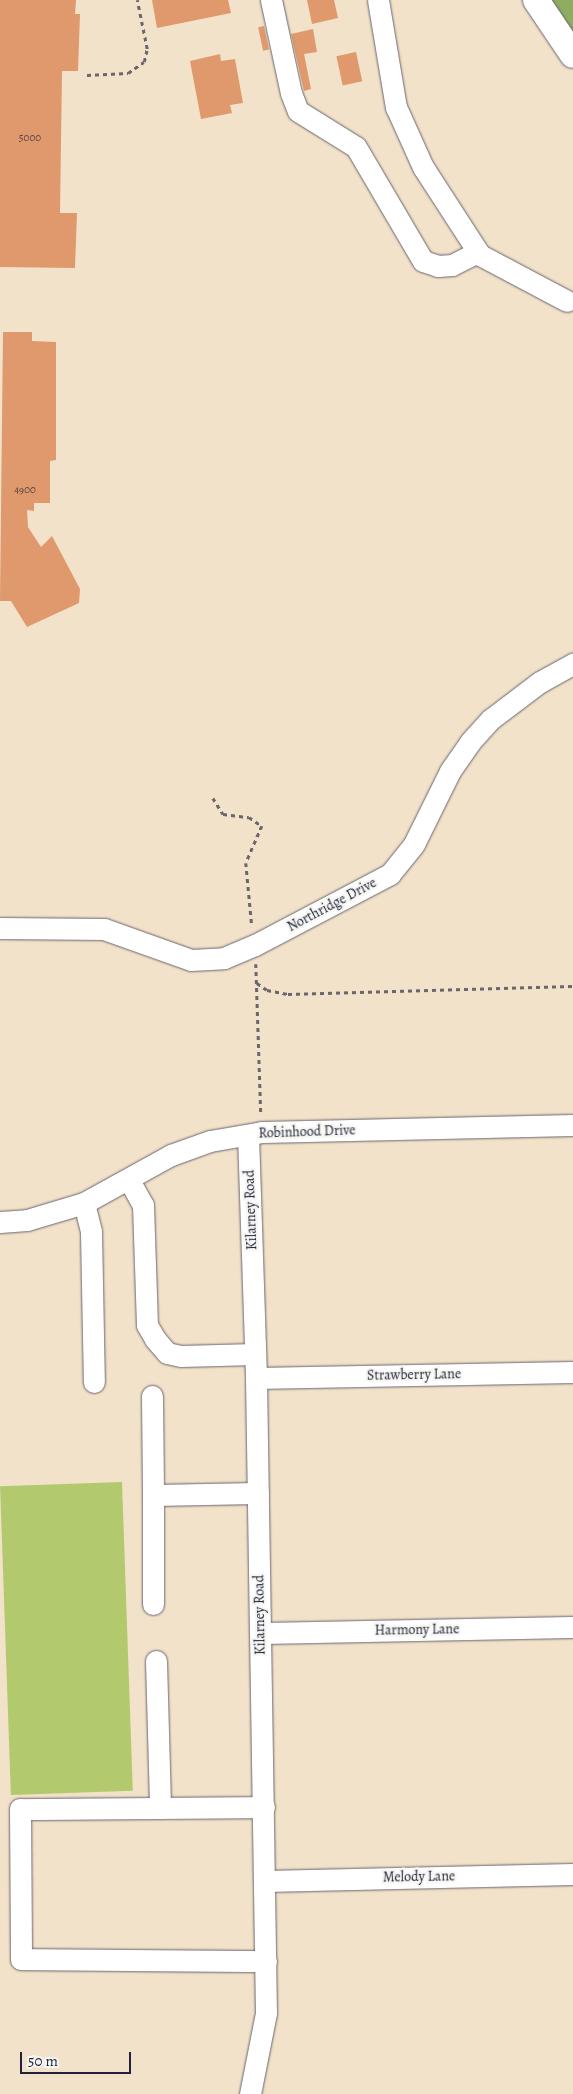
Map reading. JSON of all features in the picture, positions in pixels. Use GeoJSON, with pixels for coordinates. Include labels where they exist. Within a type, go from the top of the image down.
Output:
{"type":"FeatureCollection","features":[{"type":"Feature","properties":{"kind":"main road"},"geometry":{"type":"LineString","coordinates":[[536,0],[573,55]]}},
{"type":"Feature","properties":{"kind":"street"},"geometry":{"type":"LineString","coordinates":[[271,0],[291,93],[298,111],[356,147],[423,261],[438,266],[452,265],[478,252]]}},
{"type":"Feature","properties":{"kind":"street"},"geometry":{"type":"LineString","coordinates":[[378,0],[396,107],[407,137],[478,252],[567,301]]}},
{"type":"Feature","properties":{"kind":"street","name":"Northridge Drive"},"geometry":{"type":"LineString","coordinates":[[0,928],[104,929],[191,960],[224,958],[255,945],[390,874],[414,844],[450,771],[470,742],[491,719],[540,682],[573,664]]}},
{"type":"Feature","properties":{"kind":"street","name":"Robinhood Drive"},"geometry":{"type":"LineString","coordinates":[[0,1222],[27,1220],[84,1203],[130,1180],[171,1155],[210,1141],[248,1134],[573,1125]]}},
{"type":"Feature","properties":{"kind":"street","name":"Kilarney Road"},"geometry":{"type":"LineString","coordinates":[[248,1134],[256,1378],[266,1961],[266,2013],[250,2094]]}},
{"type":"Feature","properties":{"kind":"street"},"geometry":{"type":"LineString","coordinates":[[130,1180],[143,1205],[147,1325],[155,1339],[167,1353],[181,1356],[255,1354]]}},
{"type":"Feature","properties":{"kind":"street"},"geometry":{"type":"LineString","coordinates":[[84,1203],[91,1232],[94,1382]]}},
{"type":"Feature","properties":{"kind":"street","name":"Strawberry Lane"},"geometry":{"type":"LineString","coordinates":[[256,1378],[573,1372]]}},
{"type":"Feature","properties":{"kind":"street"},"geometry":{"type":"LineString","coordinates":[[152,1396],[153,1604]]}},
{"type":"Feature","properties":{"kind":"street"},"geometry":{"type":"LineString","coordinates":[[153,1495],[258,1492]]}},
{"type":"Feature","properties":{"kind":"street","name":"Harmony Lane"},"geometry":{"type":"LineString","coordinates":[[261,1633],[573,1627]]}},
{"type":"Feature","properties":{"kind":"street"},"geometry":{"type":"LineString","coordinates":[[156,1661],[160,1808]]}},
{"type":"Feature","properties":{"kind":"street"},"geometry":{"type":"LineString","coordinates":[[264,1807],[20,1809],[21,1958],[266,1961]]}},
{"type":"Feature","properties":{"kind":"street","name":"Melody Lane"},"geometry":{"type":"LineString","coordinates":[[265,1881],[573,1874]]}},
{"type":"Feature","properties":{"kind":"path"},"geometry":{"type":"LineString","coordinates":[[87,75],[128,73],[144,62],[147,49],[137,0]]}},
{"type":"Feature","properties":{"kind":"path"},"geometry":{"type":"LineString","coordinates":[[257,983],[267,990],[288,994],[573,986]]}},
{"type":"Feature","properties":{"kind":"green space"},"geometry":{"type":"Polygon","coordinates":[[[536,0],[573,0],[573,55],[536,0]]]}},
{"type":"Feature","properties":{"kind":"green space"},"geometry":{"type":"Polygon","coordinates":[[[122,1482],[133,1791],[11,1795],[0,1486],[122,1482]]]}},
{"type":"Feature","properties":{"kind":"building"},"geometry":{"type":"Polygon","coordinates":[[[0,0],[76,0],[75,14],[80,14],[78,71],[62,71],[60,213],[77,213],[75,268],[0,267],[0,0]]]}},
{"type":"Feature","properties":{"kind":"building"},"geometry":{"type":"Polygon","coordinates":[[[152,0],[228,0],[231,13],[157,28],[152,0]]]}},
{"type":"Feature","properties":{"kind":"building"},"geometry":{"type":"Polygon","coordinates":[[[307,0],[334,0],[338,18],[312,24],[307,0]]]}},
{"type":"Feature","properties":{"kind":"building"},"geometry":{"type":"Polygon","coordinates":[[[264,26],[269,49],[263,51],[258,27],[264,26]]]}},
{"type":"Feature","properties":{"kind":"building"},"geometry":{"type":"Polygon","coordinates":[[[313,29],[317,52],[304,54],[311,89],[304,91],[291,34],[313,29]]]}},
{"type":"Feature","properties":{"kind":"building"},"geometry":{"type":"Polygon","coordinates":[[[356,52],[362,81],[343,86],[336,56],[356,52]]]}},
{"type":"Feature","properties":{"kind":"building"},"geometry":{"type":"Polygon","coordinates":[[[220,54],[221,61],[235,59],[243,103],[230,105],[232,113],[201,119],[190,61],[220,54]]]}},
{"type":"Feature","properties":{"kind":"building"},"geometry":{"type":"Polygon","coordinates":[[[3,332],[32,332],[32,341],[56,342],[56,460],[50,461],[50,503],[34,503],[34,511],[27,510],[28,527],[41,547],[52,536],[80,589],[79,603],[27,627],[11,601],[0,601],[3,332]]]}}]}
